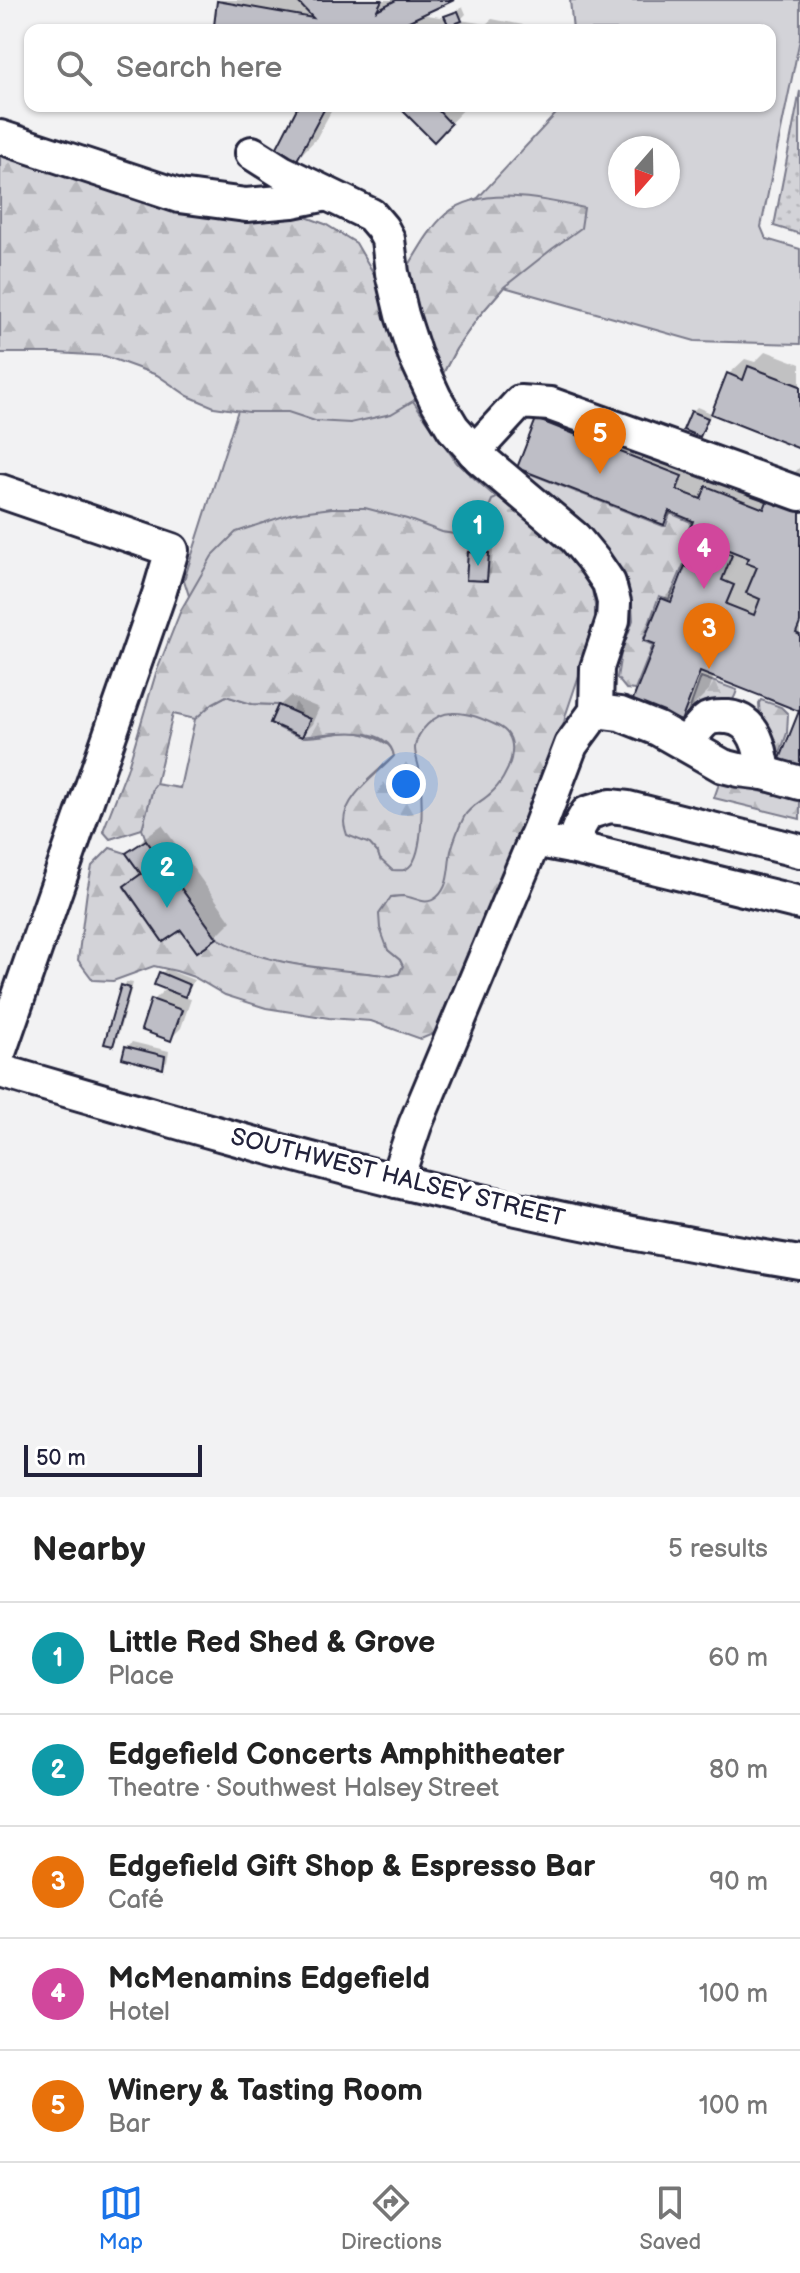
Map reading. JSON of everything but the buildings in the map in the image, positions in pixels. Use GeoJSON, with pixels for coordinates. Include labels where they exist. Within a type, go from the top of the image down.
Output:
{"type":"FeatureCollection","features":[{"type":"Feature","properties":{"kind":"street"},"geometry":{"type":"LineString","coordinates":[[0,137],[179,196],[246,205],[327,194]]}},
{"type":"Feature","properties":{"kind":"street"},"geometry":{"type":"LineString","coordinates":[[252,153],[282,172],[371,215],[382,228],[388,239],[392,273],[415,355],[453,428],[519,493],[575,538],[609,583],[614,602],[613,620],[597,668],[596,711],[571,745],[421,1111],[396,1181]]}},
{"type":"Feature","properties":{"kind":"street"},"geometry":{"type":"LineString","coordinates":[[474,452],[520,402],[550,404],[800,494]]}},
{"type":"Feature","properties":{"kind":"street"},"geometry":{"type":"LineString","coordinates":[[0,491],[172,550],[0,1050]]}},
{"type":"Feature","properties":{"kind":"street"},"geometry":{"type":"LineString","coordinates":[[596,711],[620,714],[658,729],[723,766],[800,783]]}},
{"type":"Feature","properties":{"kind":"street"},"geometry":{"type":"LineString","coordinates":[[686,744],[708,720],[732,717],[745,724],[755,736],[764,773]]}},
{"type":"Feature","properties":{"kind":"street"},"geometry":{"type":"LineString","coordinates":[[571,847],[587,813],[610,806],[800,851]]}},
{"type":"Feature","properties":{"kind":"street"},"geometry":{"type":"LineString","coordinates":[[534,840],[800,903]]}},
{"type":"Feature","properties":{"kind":"street","name":"SOUTHWEST HALSEY STREET"},"geometry":{"type":"LineString","coordinates":[[0,1071],[396,1181],[546,1215],[800,1263]]}},
{"type":"Feature","properties":{"kind":"green space"},"geometry":{"type":"Polygon","coordinates":[[[570,0],[800,0],[800,39],[761,227],[766,239],[800,249],[800,344],[695,341],[504,287],[456,349],[440,379],[413,401],[457,463],[526,524],[586,624],[450,917],[404,896],[391,897],[388,950],[403,966],[399,974],[391,976],[324,969],[258,956],[217,938],[146,840],[142,829],[156,784],[180,788],[195,719],[226,696],[252,704],[278,705],[270,723],[296,736],[358,733],[386,744],[394,756],[368,780],[370,844],[380,859],[401,746],[191,602],[184,580],[238,410],[400,280],[446,214],[478,198],[557,112],[776,112],[776,24],[572,24],[570,0]]]}},
{"type":"Feature","properties":{"kind":"green space"},"geometry":{"type":"Polygon","coordinates":[[[800,91],[800,234],[774,226],[800,91]]]}},
{"type":"Feature","properties":{"kind":"green space"},"geometry":{"type":"Polygon","coordinates":[[[0,155],[52,169],[279,207],[325,224],[356,243],[381,286],[400,280],[433,228],[460,205],[494,197],[513,197],[584,208],[581,228],[504,287],[456,349],[440,379],[413,401],[391,414],[350,423],[315,421],[288,412],[249,412],[214,407],[188,396],[157,375],[105,356],[0,353],[0,155]]]}},
{"type":"Feature","properties":{"kind":"green space"},"geometry":{"type":"Polygon","coordinates":[[[521,470],[663,526],[666,526],[670,513],[691,522],[687,535],[701,542],[700,553],[684,564],[669,599],[659,596],[643,641],[653,645],[635,690],[626,689],[617,678],[621,653],[633,620],[627,594],[516,472],[521,470]]]}},
{"type":"Feature","properties":{"kind":"green space"},"geometry":{"type":"Polygon","coordinates":[[[503,495],[573,554],[590,580],[596,625],[566,714],[558,749],[500,895],[475,940],[446,1018],[435,1033],[421,1039],[371,1021],[266,1008],[225,995],[194,977],[154,966],[113,981],[93,980],[78,960],[92,866],[110,848],[126,853],[141,874],[124,887],[163,942],[181,930],[197,952],[217,938],[237,948],[280,961],[391,976],[399,974],[403,966],[388,950],[380,928],[379,914],[391,897],[428,901],[441,892],[446,882],[452,847],[464,817],[488,796],[508,769],[511,740],[498,726],[470,715],[452,713],[439,716],[423,730],[415,748],[421,782],[420,837],[414,860],[403,870],[392,870],[370,844],[347,835],[344,824],[346,812],[356,794],[394,756],[389,745],[369,734],[302,737],[309,719],[278,705],[252,704],[226,696],[195,719],[173,714],[142,829],[110,839],[103,831],[127,770],[156,673],[181,610],[212,556],[236,532],[293,513],[365,508],[460,535],[474,528],[492,500],[503,495]]]}},
{"type":"Feature","properties":{"kind":"green space"},"geometry":{"type":"Polygon","coordinates":[[[701,677],[737,690],[727,705],[687,716],[701,677]]]}},
{"type":"Feature","properties":{"kind":"green space"},"geometry":{"type":"Polygon","coordinates":[[[761,700],[781,707],[788,714],[787,733],[780,753],[762,723],[761,700]]]}},
{"type":"Feature","properties":{"kind":"green space"},"geometry":{"type":"Polygon","coordinates":[[[720,781],[800,799],[800,819],[714,798],[720,781]]]}},
{"type":"Feature","properties":{"kind":"place","name":"Winery & Tasting Room"},"geometry":{"type":"Point","coordinates":[600,474]}},
{"type":"Feature","properties":{"kind":"place","name":"Little Red Shed & Grove"},"geometry":{"type":"Point","coordinates":[478,566]}},
{"type":"Feature","properties":{"kind":"place","name":"McMenamins Edgefield"},"geometry":{"type":"Point","coordinates":[704,589]}},
{"type":"Feature","properties":{"kind":"place","name":"Edgefield Gift Shop & Espresso Bar"},"geometry":{"type":"Point","coordinates":[709,669]}},
{"type":"Feature","properties":{"kind":"place","name":"Edgefield Concerts Amphitheater"},"geometry":{"type":"Point","coordinates":[167,908]}}]}
